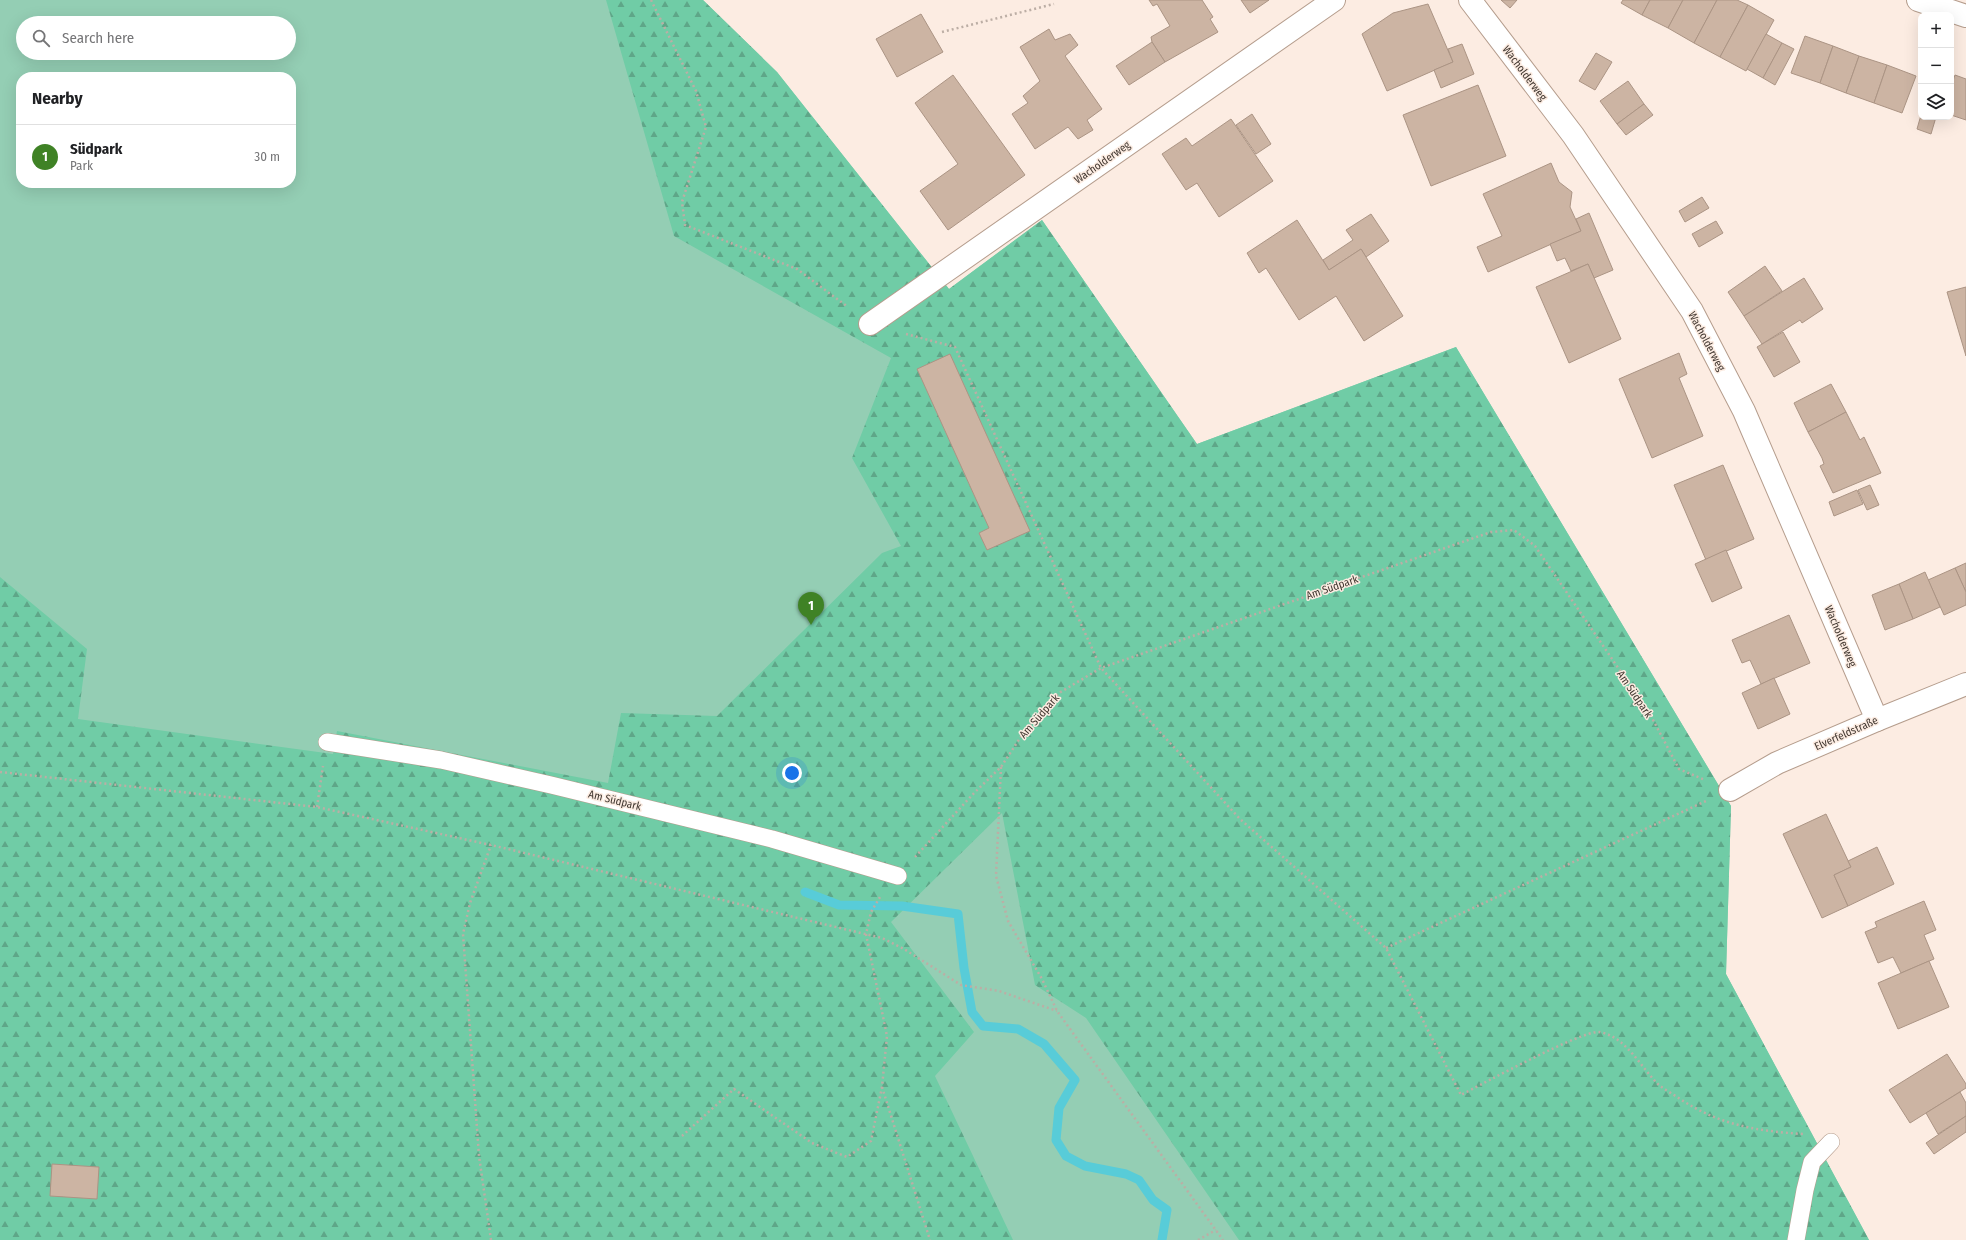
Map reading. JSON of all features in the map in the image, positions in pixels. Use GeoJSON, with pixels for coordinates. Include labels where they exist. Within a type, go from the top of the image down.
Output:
{"type":"FeatureCollection","features":[{"type":"Feature","properties":{"kind":"street","name":"Wacholderweg"},"geometry":{"type":"LineString","coordinates":[[870,324],[1334,0]]}},
{"type":"Feature","properties":{"kind":"street","name":"Wacholderweg"},"geometry":{"type":"LineString","coordinates":[[1470,0],[1573,135],[1692,311],[1744,411],[1877,720]]}},
{"type":"Feature","properties":{"kind":"street"},"geometry":{"type":"LineString","coordinates":[[1918,0],[1966,16]]}},
{"type":"Feature","properties":{"kind":"street","name":"Elverfeldstraße"},"geometry":{"type":"LineString","coordinates":[[1730,790],[1778,763],[1877,720],[1966,684]]}},
{"type":"Feature","properties":{"kind":"lane","name":"Am Südpark"},"geometry":{"type":"LineString","coordinates":[[327,742],[441,760],[551,784],[772,839],[898,876]]}},
{"type":"Feature","properties":{"kind":"lane"},"geometry":{"type":"LineString","coordinates":[[1796,1240],[1805,1190],[1812,1162],[1831,1142]]}},
{"type":"Feature","properties":{"kind":"path"},"geometry":{"type":"LineString","coordinates":[[651,0],[696,91],[706,127],[682,202],[685,225],[797,269],[870,324],[955,347],[1101,668],[1240,819],[1386,948],[1461,1095],[1576,1038],[1598,1032],[1620,1041],[1660,1086],[1696,1109],[1728,1123],[1772,1132],[1807,1134]]}},
{"type":"Feature","properties":{"kind":"path"},"geometry":{"type":"LineString","coordinates":[[942,32],[1054,4]]}},
{"type":"Feature","properties":{"kind":"path","name":"Am Südpark"},"geometry":{"type":"LineString","coordinates":[[866,934],[871,912],[882,894],[974,792],[1001,767],[1024,732],[1059,693],[1101,668],[1491,532],[1514,530],[1535,546],[1651,716],[1679,769],[1730,790]]}},
{"type":"Feature","properties":{"kind":"path"},"geometry":{"type":"LineString","coordinates":[[317,807],[327,742]]}},
{"type":"Feature","properties":{"kind":"path"},"geometry":{"type":"LineString","coordinates":[[1001,767],[996,876],[1008,921],[1042,979],[1057,1011],[1223,1240]]}},
{"type":"Feature","properties":{"kind":"path"},"geometry":{"type":"LineString","coordinates":[[0,772],[317,807],[491,845],[882,938],[904,949],[961,985],[999,991],[1057,1011]]}},
{"type":"Feature","properties":{"kind":"path"},"geometry":{"type":"LineString","coordinates":[[1386,948],[1730,790]]}},
{"type":"Feature","properties":{"kind":"path"},"geometry":{"type":"LineString","coordinates":[[491,845],[470,903],[463,934],[479,1156],[491,1240]]}},
{"type":"Feature","properties":{"kind":"path"},"geometry":{"type":"LineString","coordinates":[[682,1136],[734,1089],[812,1143],[847,1157],[871,1141],[882,1087],[887,1036],[866,934]]}},
{"type":"Feature","properties":{"kind":"path"},"geometry":{"type":"LineString","coordinates":[[882,1087],[930,1240]]}},
{"type":"Feature","properties":{"kind":"path"},"geometry":{"type":"LineString","coordinates":[[1198,1240],[1216,1230]]}},
{"type":"Feature","properties":{"kind":"green space"},"geometry":{"type":"Polygon","coordinates":[[[0,0],[703,0],[777,72],[949,289],[1042,220],[1197,444],[1456,347],[1731,806],[1726,974],[1869,1240],[0,1240],[0,0]]]}},
{"type":"Feature","properties":{"kind":"green space"},"geometry":{"type":"Polygon","coordinates":[[[606,0],[703,0],[777,72],[949,289],[1042,220],[1197,444],[1456,347],[1731,806],[1726,974],[1869,1240],[1239,1240],[1086,1018],[1035,985],[1002,813],[891,922],[974,1032],[935,1076],[1013,1240],[0,1240],[0,577],[87,649],[78,719],[333,754],[337,731],[608,783],[621,713],[717,716],[882,553],[901,546],[852,458],[891,358],[674,236],[606,0]]]}},
{"type":"Feature","properties":{"kind":"building"},"geometry":{"type":"Polygon","coordinates":[[[1149,0],[1202,0],[1213,17],[1210,19],[1218,32],[1165,62],[1152,42],[1151,37],[1170,26],[1157,4],[1153,6],[1149,0]]]}},
{"type":"Feature","properties":{"kind":"building"},"geometry":{"type":"Polygon","coordinates":[[[1241,0],[1269,0],[1250,13],[1241,0]]]}},
{"type":"Feature","properties":{"kind":"building"},"geometry":{"type":"Polygon","coordinates":[[[1501,0],[1517,0],[1510,8],[1501,0]]]}},
{"type":"Feature","properties":{"kind":"building"},"geometry":{"type":"Polygon","coordinates":[[[1623,0],[1650,0],[1642,15],[1621,3],[1623,0]]]}},
{"type":"Feature","properties":{"kind":"building"},"geometry":{"type":"Polygon","coordinates":[[[1650,0],[1683,0],[1668,28],[1642,15],[1650,0]]]}},
{"type":"Feature","properties":{"kind":"building"},"geometry":{"type":"Polygon","coordinates":[[[1683,0],[1717,0],[1694,43],[1668,28],[1683,0]]]}},
{"type":"Feature","properties":{"kind":"building"},"geometry":{"type":"Polygon","coordinates":[[[1717,0],[1737,0],[1748,5],[1720,57],[1694,43],[1717,0]]]}},
{"type":"Feature","properties":{"kind":"building"},"geometry":{"type":"Polygon","coordinates":[[[1428,4],[1453,62],[1387,91],[1362,34],[1393,13],[1428,4]]]}},
{"type":"Feature","properties":{"kind":"building"},"geometry":{"type":"Polygon","coordinates":[[[1748,5],[1774,20],[1746,71],[1720,57],[1748,5]]]}},
{"type":"Feature","properties":{"kind":"building"},"geometry":{"type":"Polygon","coordinates":[[[921,14],[943,52],[897,77],[876,39],[921,14]]]}},
{"type":"Feature","properties":{"kind":"building"},"geometry":{"type":"Polygon","coordinates":[[[1049,29],[1055,40],[1070,34],[1078,45],[1065,56],[1102,109],[1087,120],[1093,130],[1078,139],[1068,127],[1035,149],[1012,114],[1028,103],[1023,96],[1040,81],[1020,47],[1049,29]]]}},
{"type":"Feature","properties":{"kind":"building"},"geometry":{"type":"Polygon","coordinates":[[[1766,34],[1782,43],[1763,78],[1747,69],[1766,34]]]}},
{"type":"Feature","properties":{"kind":"building"},"geometry":{"type":"Polygon","coordinates":[[[1805,36],[1833,46],[1820,83],[1791,73],[1805,36]]]}},
{"type":"Feature","properties":{"kind":"building"},"geometry":{"type":"Polygon","coordinates":[[[1152,42],[1165,62],[1129,85],[1116,66],[1152,42]]]}},
{"type":"Feature","properties":{"kind":"building"},"geometry":{"type":"Polygon","coordinates":[[[1782,43],[1794,49],[1775,85],[1763,78],[1782,43]]]}},
{"type":"Feature","properties":{"kind":"building"},"geometry":{"type":"Polygon","coordinates":[[[1462,44],[1474,74],[1441,88],[1434,70],[1453,62],[1448,49],[1462,44]]]}},
{"type":"Feature","properties":{"kind":"building"},"geometry":{"type":"Polygon","coordinates":[[[1833,46],[1859,56],[1846,93],[1820,83],[1833,46]]]}},
{"type":"Feature","properties":{"kind":"building"},"geometry":{"type":"Polygon","coordinates":[[[1596,53],[1612,62],[1595,90],[1579,81],[1596,53]]]}},
{"type":"Feature","properties":{"kind":"building"},"geometry":{"type":"Polygon","coordinates":[[[1859,56],[1887,65],[1874,103],[1846,93],[1859,56]]]}},
{"type":"Feature","properties":{"kind":"building"},"geometry":{"type":"Polygon","coordinates":[[[1887,65],[1916,76],[1902,113],[1874,103],[1887,65]]]}},
{"type":"Feature","properties":{"kind":"building"},"geometry":{"type":"Polygon","coordinates":[[[953,75],[1025,175],[948,230],[920,191],[958,164],[915,103],[953,75]]]}},
{"type":"Feature","properties":{"kind":"building"},"geometry":{"type":"Polygon","coordinates":[[[1955,75],[1966,79],[1966,120],[1954,116],[1955,75]]]}},
{"type":"Feature","properties":{"kind":"building"},"geometry":{"type":"Polygon","coordinates":[[[1628,81],[1644,104],[1617,124],[1600,101],[1628,81]]]}},
{"type":"Feature","properties":{"kind":"building"},"geometry":{"type":"Polygon","coordinates":[[[1478,85],[1506,156],[1431,186],[1403,115],[1478,85]]]}},
{"type":"Feature","properties":{"kind":"building"},"geometry":{"type":"Polygon","coordinates":[[[1644,104],[1653,115],[1626,135],[1617,124],[1644,104]]]}},
{"type":"Feature","properties":{"kind":"building"},"geometry":{"type":"Polygon","coordinates":[[[1252,114],[1271,144],[1256,154],[1236,125],[1252,114]]]}},
{"type":"Feature","properties":{"kind":"building"},"geometry":{"type":"Polygon","coordinates":[[[1231,119],[1273,181],[1219,217],[1197,183],[1186,190],[1162,154],[1186,138],[1192,146],[1231,119]]]}},
{"type":"Feature","properties":{"kind":"building"},"geometry":{"type":"Polygon","coordinates":[[[1920,120],[1935,120],[1931,134],[1917,129],[1920,120]]]}},
{"type":"Feature","properties":{"kind":"building"},"geometry":{"type":"Polygon","coordinates":[[[1551,163],[1559,182],[1572,192],[1570,207],[1581,231],[1488,272],[1477,247],[1502,236],[1483,194],[1551,163]]]}},
{"type":"Feature","properties":{"kind":"building"},"geometry":{"type":"Polygon","coordinates":[[[1702,197],[1709,208],[1685,222],[1679,211],[1702,197]]]}},
{"type":"Feature","properties":{"kind":"building"},"geometry":{"type":"Polygon","coordinates":[[[1589,213],[1613,270],[1594,278],[1588,264],[1571,271],[1565,258],[1557,261],[1550,244],[1581,231],[1576,219],[1589,213]]]}},
{"type":"Feature","properties":{"kind":"building"},"geometry":{"type":"Polygon","coordinates":[[[1371,214],[1389,241],[1366,257],[1361,249],[1329,270],[1323,260],[1353,240],[1346,230],[1371,214]]]}},
{"type":"Feature","properties":{"kind":"building"},"geometry":{"type":"Polygon","coordinates":[[[1297,220],[1329,270],[1361,249],[1403,316],[1364,341],[1336,296],[1299,320],[1266,268],[1259,273],[1247,253],[1297,220]]]}},
{"type":"Feature","properties":{"kind":"building"},"geometry":{"type":"Polygon","coordinates":[[[1716,221],[1723,233],[1699,247],[1692,234],[1716,221]]]}},
{"type":"Feature","properties":{"kind":"building"},"geometry":{"type":"Polygon","coordinates":[[[1588,264],[1621,339],[1569,363],[1536,287],[1588,264]]]}},
{"type":"Feature","properties":{"kind":"building"},"geometry":{"type":"Polygon","coordinates":[[[1765,266],[1782,291],[1744,316],[1728,292],[1765,266]]]}},
{"type":"Feature","properties":{"kind":"building"},"geometry":{"type":"Polygon","coordinates":[[[1804,278],[1823,309],[1802,323],[1800,320],[1762,344],[1744,316],[1804,278]]]}},
{"type":"Feature","properties":{"kind":"building"},"geometry":{"type":"Polygon","coordinates":[[[1966,287],[1966,356],[1947,292],[1966,287]]]}},
{"type":"Feature","properties":{"kind":"building"},"geometry":{"type":"Polygon","coordinates":[[[1783,332],[1800,362],[1774,377],[1757,347],[1783,332]]]}},
{"type":"Feature","properties":{"kind":"building"},"geometry":{"type":"Polygon","coordinates":[[[1679,353],[1687,374],[1679,378],[1703,436],[1652,458],[1619,379],[1679,353]]]}},
{"type":"Feature","properties":{"kind":"building"},"geometry":{"type":"Polygon","coordinates":[[[950,354],[1030,531],[987,550],[979,533],[989,528],[917,369],[950,354]]]}},
{"type":"Feature","properties":{"kind":"building"},"geometry":{"type":"Polygon","coordinates":[[[1831,384],[1846,412],[1808,432],[1794,403],[1831,384]]]}},
{"type":"Feature","properties":{"kind":"building"},"geometry":{"type":"Polygon","coordinates":[[[1846,412],[1860,440],[1864,437],[1881,473],[1833,493],[1820,466],[1824,464],[1822,458],[1808,432],[1846,412]]]}},
{"type":"Feature","properties":{"kind":"building"},"geometry":{"type":"Polygon","coordinates":[[[1723,465],[1754,539],[1706,560],[1674,485],[1723,465]]]}},
{"type":"Feature","properties":{"kind":"building"},"geometry":{"type":"Polygon","coordinates":[[[1870,485],[1879,505],[1867,510],[1858,490],[1870,485]]]}},
{"type":"Feature","properties":{"kind":"building"},"geometry":{"type":"Polygon","coordinates":[[[1857,490],[1863,504],[1834,516],[1829,502],[1857,490]]]}},
{"type":"Feature","properties":{"kind":"building"},"geometry":{"type":"Polygon","coordinates":[[[1726,550],[1742,588],[1712,602],[1695,564],[1726,550]]]}},
{"type":"Feature","properties":{"kind":"building"},"geometry":{"type":"Polygon","coordinates":[[[1966,563],[1966,592],[1955,568],[1966,563]]]}},
{"type":"Feature","properties":{"kind":"building"},"geometry":{"type":"Polygon","coordinates":[[[1955,568],[1966,592],[1966,605],[1944,615],[1928,580],[1955,568]]]}},
{"type":"Feature","properties":{"kind":"building"},"geometry":{"type":"Polygon","coordinates":[[[1925,572],[1940,607],[1913,619],[1899,584],[1925,572]]]}},
{"type":"Feature","properties":{"kind":"building"},"geometry":{"type":"Polygon","coordinates":[[[1899,584],[1913,619],[1885,630],[1872,595],[1899,584]]]}},
{"type":"Feature","properties":{"kind":"building"},"geometry":{"type":"Polygon","coordinates":[[[1789,615],[1810,663],[1761,684],[1750,660],[1742,663],[1732,640],[1789,615]]]}},
{"type":"Feature","properties":{"kind":"building"},"geometry":{"type":"Polygon","coordinates":[[[1774,678],[1790,714],[1758,729],[1742,693],[1774,678]]]}},
{"type":"Feature","properties":{"kind":"building"},"geometry":{"type":"Polygon","coordinates":[[[1826,814],[1851,867],[1834,875],[1848,906],[1822,918],[1783,834],[1826,814]]]}},
{"type":"Feature","properties":{"kind":"building"},"geometry":{"type":"Polygon","coordinates":[[[1877,847],[1894,884],[1848,906],[1834,875],[1851,867],[1848,861],[1877,847]]]}},
{"type":"Feature","properties":{"kind":"building"},"geometry":{"type":"Polygon","coordinates":[[[1924,901],[1936,930],[1924,935],[1934,959],[1901,973],[1893,957],[1878,963],[1865,932],[1877,927],[1875,922],[1924,901]]]}},
{"type":"Feature","properties":{"kind":"building"},"geometry":{"type":"Polygon","coordinates":[[[1929,961],[1949,1007],[1898,1029],[1878,983],[1929,961]]]}},
{"type":"Feature","properties":{"kind":"building"},"geometry":{"type":"Polygon","coordinates":[[[1947,1054],[1966,1084],[1966,1088],[1910,1123],[1889,1090],[1947,1054]]]}},
{"type":"Feature","properties":{"kind":"building"},"geometry":{"type":"Polygon","coordinates":[[[1960,1092],[1966,1103],[1966,1116],[1938,1134],[1926,1113],[1960,1092]]]}},
{"type":"Feature","properties":{"kind":"building"},"geometry":{"type":"Polygon","coordinates":[[[1966,1116],[1966,1132],[1934,1154],[1926,1143],[1966,1116]]]}},
{"type":"Feature","properties":{"kind":"building"},"geometry":{"type":"Polygon","coordinates":[[[52,1164],[99,1167],[97,1199],[50,1196],[52,1164]]]}},
{"type":"Feature","properties":{"kind":"waterway"},"geometry":{"type":"LineString","coordinates":[[805,892],[839,905],[902,906],[958,914],[964,968],[972,1012],[983,1026],[1018,1029],[1044,1044],[1075,1080],[1059,1108],[1056,1140],[1066,1156],[1085,1166],[1126,1174],[1139,1180],[1153,1200],[1167,1210],[1162,1240]]}},
{"type":"Feature","properties":{"kind":"place","name":"Südpark"},"geometry":{"type":"Point","coordinates":[811,625]}}]}
